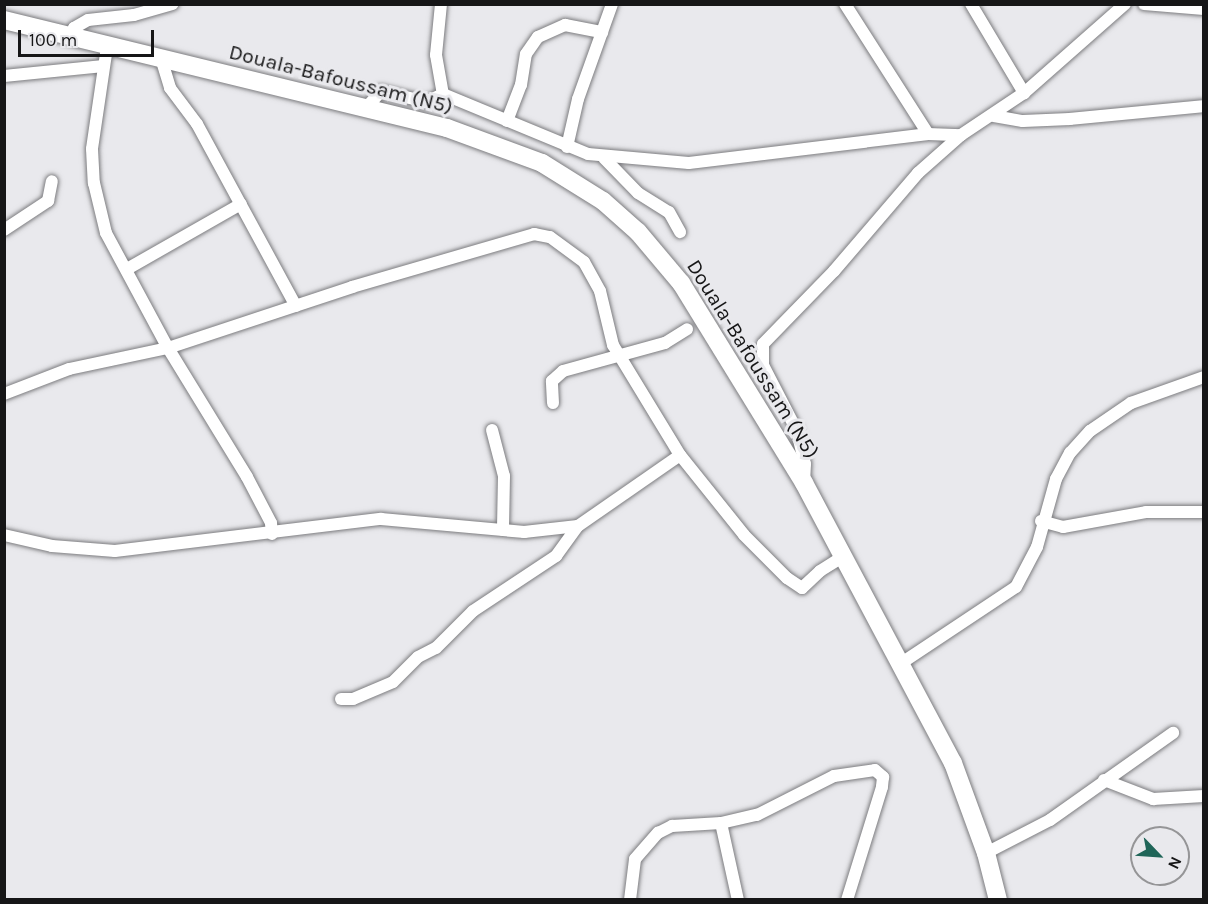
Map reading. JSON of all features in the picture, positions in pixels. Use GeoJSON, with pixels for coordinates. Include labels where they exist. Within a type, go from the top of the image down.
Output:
{"type":"FeatureCollection","features":[{"type":"Feature","properties":{"kind":"highway","name":"Douala-Bafoussam (N5)"},"geometry":{"type":"LineString","coordinates":[[4,20],[107,47],[161,57],[484,140],[542,163],[603,201],[638,232],[681,283],[804,483],[953,763],[986,853],[998,900]]}},
{"type":"Feature","properties":{"kind":"street"},"geometry":{"type":"LineString","coordinates":[[70,38],[74,28],[88,20],[172,4]]}},
{"type":"Feature","properties":{"kind":"street"},"geometry":{"type":"LineString","coordinates":[[441,4],[436,55],[443,93]]}},
{"type":"Feature","properties":{"kind":"street"},"geometry":{"type":"LineString","coordinates":[[567,147],[578,99],[612,4]]}},
{"type":"Feature","properties":{"kind":"street"},"geometry":{"type":"LineString","coordinates":[[845,4],[928,134]]}},
{"type":"Feature","properties":{"kind":"street"},"geometry":{"type":"LineString","coordinates":[[971,4],[1024,93]]}},
{"type":"Feature","properties":{"kind":"street"},"geometry":{"type":"LineString","coordinates":[[804,483],[805,464],[796,429],[763,365],[763,344],[834,271],[918,173],[961,135],[993,116],[1024,93],[1125,4]]}},
{"type":"Feature","properties":{"kind":"street"},"geometry":{"type":"LineString","coordinates":[[1144,4],[1203,9]]}},
{"type":"Feature","properties":{"kind":"street"},"geometry":{"type":"LineString","coordinates":[[507,121],[521,85],[526,54],[538,37],[565,26],[602,33]]}},
{"type":"Feature","properties":{"kind":"street"},"geometry":{"type":"LineString","coordinates":[[107,47],[92,149],[94,183],[106,233],[128,269],[168,348],[247,477],[271,523],[272,534]]}},
{"type":"Feature","properties":{"kind":"street"},"geometry":{"type":"LineString","coordinates":[[161,57],[170,88],[197,124],[296,306]]}},
{"type":"Feature","properties":{"kind":"street"},"geometry":{"type":"LineString","coordinates":[[4,76],[104,66]]}},
{"type":"Feature","properties":{"kind":"street"},"geometry":{"type":"LineString","coordinates":[[365,109],[381,91],[426,102],[443,93]]}},
{"type":"Feature","properties":{"kind":"street"},"geometry":{"type":"LineString","coordinates":[[443,93],[567,147],[604,158],[689,163],[928,134],[961,135]]}},
{"type":"Feature","properties":{"kind":"street"},"geometry":{"type":"LineString","coordinates":[[993,116],[1023,121],[1070,119],[1203,106]]}},
{"type":"Feature","properties":{"kind":"street"},"geometry":{"type":"LineString","coordinates":[[604,158],[629,186],[669,212],[680,232]]}},
{"type":"Feature","properties":{"kind":"street"},"geometry":{"type":"LineString","coordinates":[[4,230],[48,201],[52,181]]}},
{"type":"Feature","properties":{"kind":"street"},"geometry":{"type":"LineString","coordinates":[[128,269],[241,204]]}},
{"type":"Feature","properties":{"kind":"street"},"geometry":{"type":"LineString","coordinates":[[4,394],[69,369],[168,348],[296,306],[534,234],[550,237],[584,262],[600,291],[607,328],[619,356],[680,455],[744,535],[787,578],[802,588],[820,570],[844,556]]}},
{"type":"Feature","properties":{"kind":"street"},"geometry":{"type":"LineString","coordinates":[[552,403],[555,375],[665,343],[687,329]]}},
{"type":"Feature","properties":{"kind":"street"},"geometry":{"type":"LineString","coordinates":[[900,664],[1002,600],[1016,587],[1037,547],[1041,521],[1056,479],[1070,453],[1090,430],[1131,404],[1203,376]]}},
{"type":"Feature","properties":{"kind":"street"},"geometry":{"type":"LineString","coordinates":[[492,430],[504,476],[503,530]]}},
{"type":"Feature","properties":{"kind":"street"},"geometry":{"type":"LineString","coordinates":[[341,699],[353,699],[393,682],[418,657],[436,648],[473,611],[556,556],[578,526],[680,455]]}},
{"type":"Feature","properties":{"kind":"street"},"geometry":{"type":"LineString","coordinates":[[1041,521],[1063,527],[1146,512],[1203,512]]}},
{"type":"Feature","properties":{"kind":"street"},"geometry":{"type":"LineString","coordinates":[[4,534],[52,546],[115,551],[272,534],[381,519],[503,530],[578,526]]}},
{"type":"Feature","properties":{"kind":"street"},"geometry":{"type":"LineString","coordinates":[[986,853],[1032,832],[1173,734]]}},
{"type":"Feature","properties":{"kind":"street"},"geometry":{"type":"LineString","coordinates":[[630,900],[635,859],[650,839],[672,826],[721,823],[775,808],[834,776],[865,768],[880,772],[882,787],[847,900]]}},
{"type":"Feature","properties":{"kind":"street"},"geometry":{"type":"LineString","coordinates":[[1104,780],[1161,801],[1203,796]]}},
{"type":"Feature","properties":{"kind":"street"},"geometry":{"type":"LineString","coordinates":[[721,823],[738,900]]}}]}
